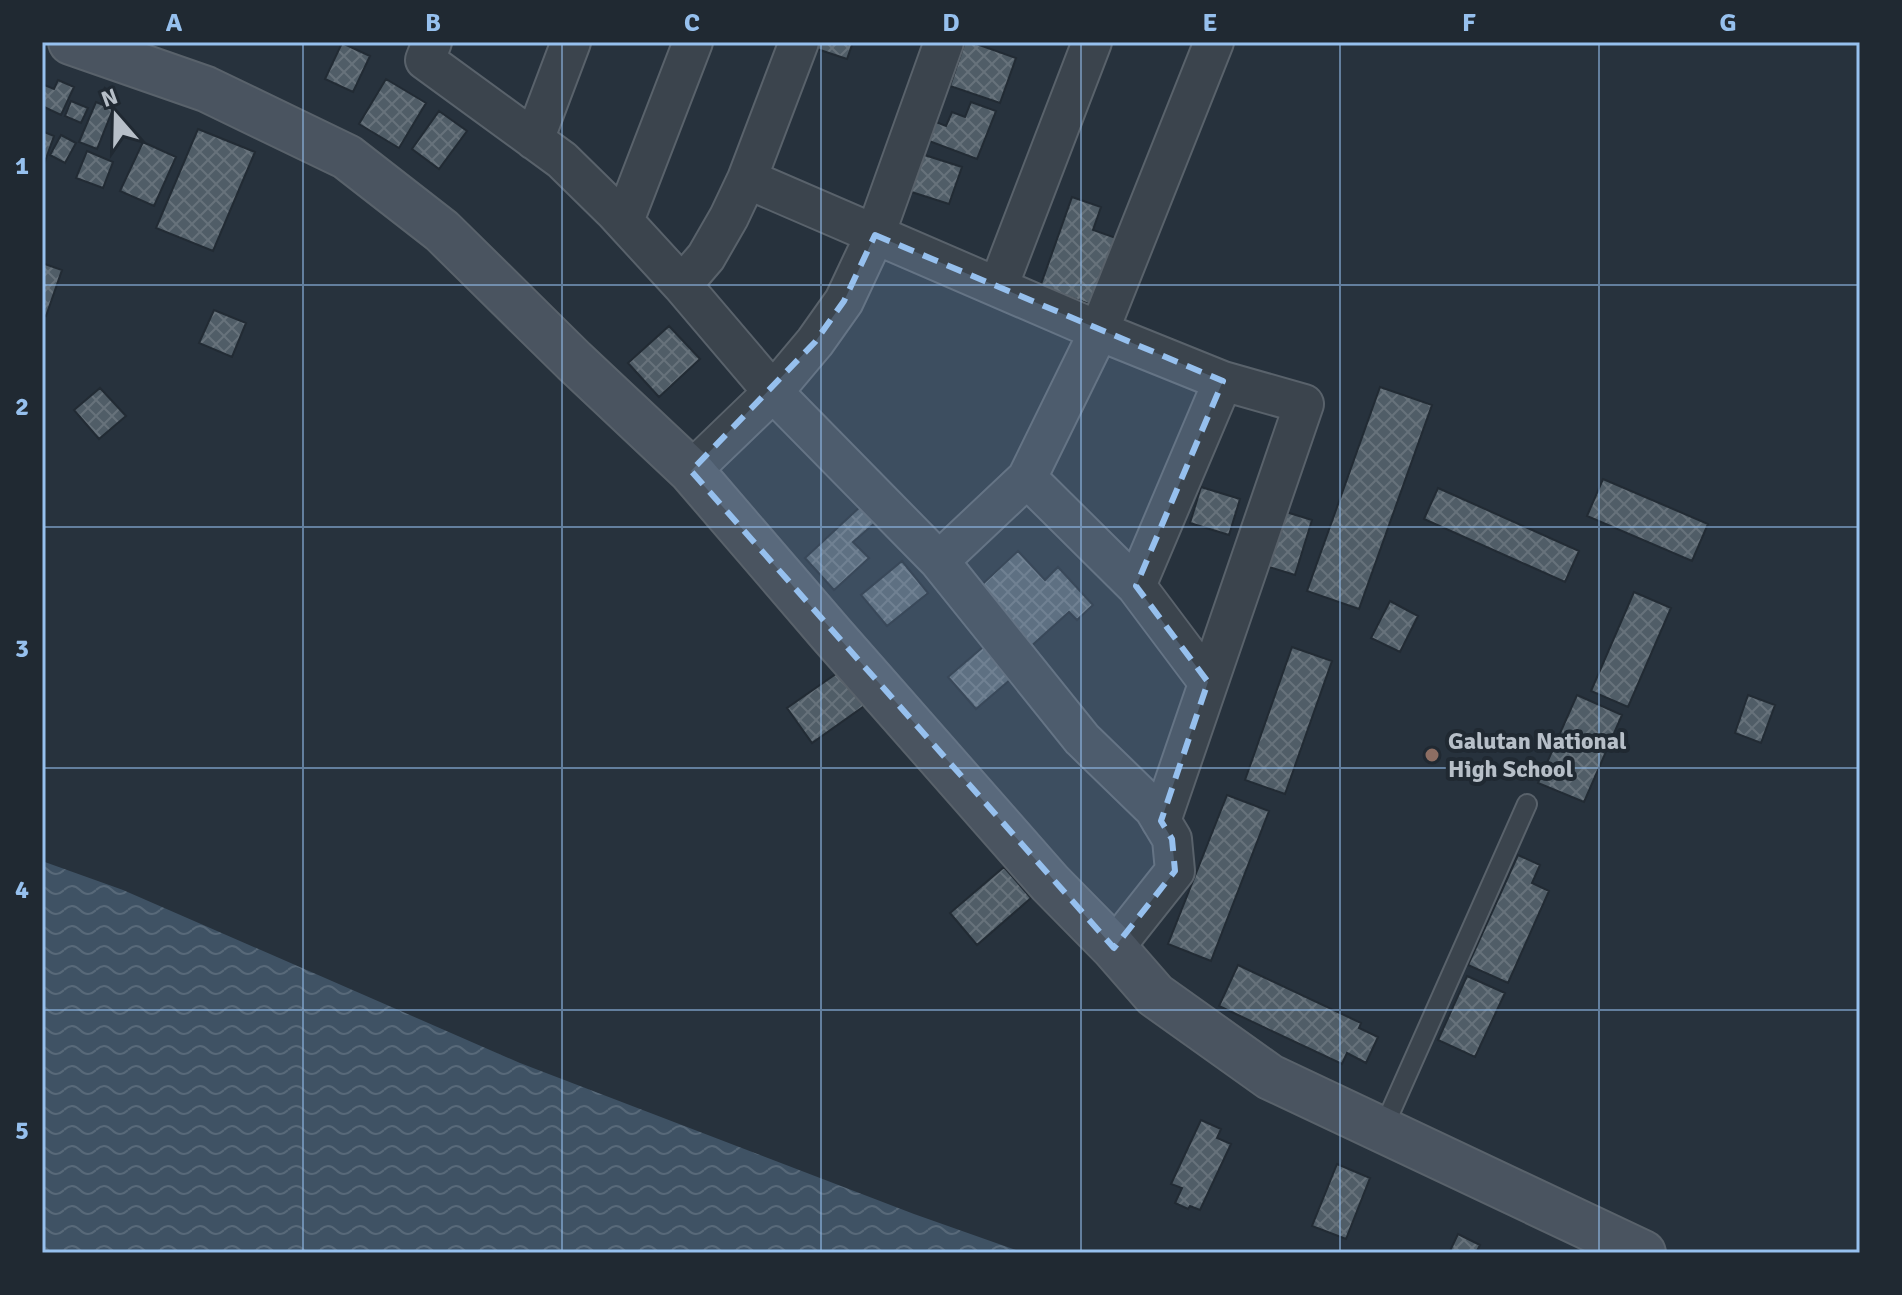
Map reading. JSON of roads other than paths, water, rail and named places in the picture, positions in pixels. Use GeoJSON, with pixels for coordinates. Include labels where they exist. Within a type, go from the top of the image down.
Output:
{"type":"FeatureCollection","features":[{"type":"Feature","properties":{"kind":"street"},"geometry":{"type":"LineString","coordinates":[[71,42],[206,89],[347,157],[442,231],[691,471],[1050,883],[1155,995],[1270,1077],[1643,1253]]}},
{"type":"Feature","properties":{"kind":"street"},"geometry":{"type":"LineString","coordinates":[[432,42],[425,60],[562,160],[624,221],[773,392],[939,561],[1082,739],[1154,809],[1172,839],[1175,871],[1114,948]]}},
{"type":"Feature","properties":{"kind":"street"},"geometry":{"type":"LineString","coordinates":[[534,140],[571,42]]}},
{"type":"Feature","properties":{"kind":"street"},"geometry":{"type":"LineString","coordinates":[[624,221],[693,42]]}},
{"type":"Feature","properties":{"kind":"street"},"geometry":{"type":"LineString","coordinates":[[682,285],[706,257],[747,179],[799,42]]}},
{"type":"Feature","properties":{"kind":"street"},"geometry":{"type":"LineString","coordinates":[[691,471],[773,392],[844,301],[875,235],[944,42]]}},
{"type":"Feature","properties":{"kind":"street"},"geometry":{"type":"LineString","coordinates":[[998,287],[1092,42]]}},
{"type":"Feature","properties":{"kind":"street"},"geometry":{"type":"LineString","coordinates":[[939,561],[1027,478],[1099,331],[1214,42]]}},
{"type":"Feature","properties":{"kind":"street"},"geometry":{"type":"LineString","coordinates":[[747,179],[1099,331],[1223,381],[1304,404],[1161,821]]}},
{"type":"Feature","properties":{"kind":"street"},"geometry":{"type":"LineString","coordinates":[[1136,586],[1223,381]]}},
{"type":"Feature","properties":{"kind":"street"},"geometry":{"type":"LineString","coordinates":[[1027,478],[1136,586],[1208,682]]}},
{"type":"Feature","properties":{"kind":"lane"},"geometry":{"type":"LineString","coordinates":[[1382,1131],[1527,804]]}},
{"type":"Feature","properties":{"kind":"water"},"geometry":{"type":"Polygon","coordinates":[[[42,861],[123,890],[520,1063],[1024,1253],[42,1253],[42,861]]]}},
{"type":"Feature","properties":{"kind":"place","name":"Galutan National High School"},"geometry":{"type":"Point","coordinates":[1432,755]}}]}
